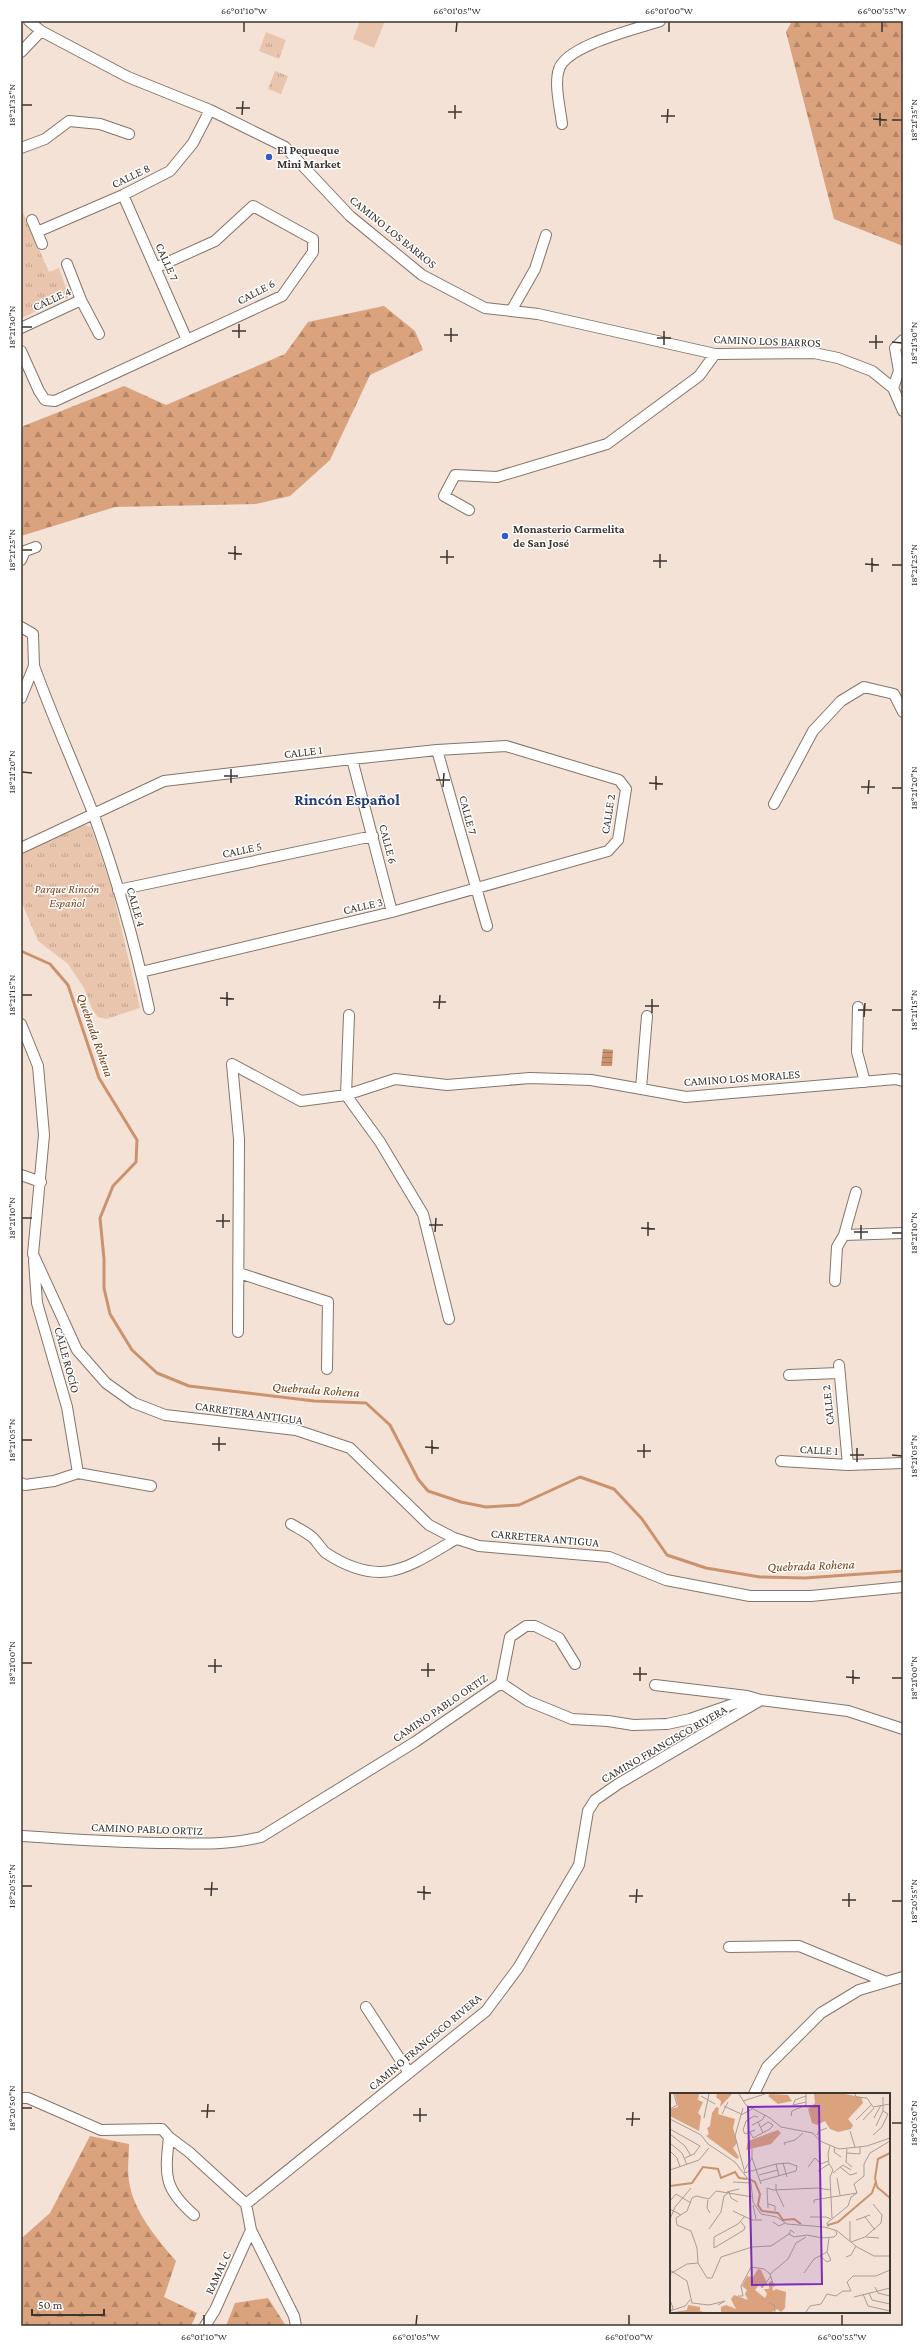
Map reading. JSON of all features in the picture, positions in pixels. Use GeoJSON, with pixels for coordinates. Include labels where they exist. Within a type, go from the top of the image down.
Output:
{"type":"FeatureCollection","features":[{"type":"Feature","properties":{"kind":"street","name":"CAMINO LOS BARROS"},"geometry":{"type":"LineString","coordinates":[[28,21],[41,30],[128,77],[210,110],[285,147],[350,216],[422,275],[485,308],[538,314],[715,354],[814,353],[838,358],[872,371],[893,388],[903,411]]}},
{"type":"Feature","properties":{"kind":"street"},"geometry":{"type":"LineString","coordinates":[[562,124],[558,85],[560,69],[567,57],[589,46],[660,21]]}},
{"type":"Feature","properties":{"kind":"street"},"geometry":{"type":"LineString","coordinates":[[21,52],[41,30]]}},
{"type":"Feature","properties":{"kind":"street","name":"CALLE 8"},"geometry":{"type":"LineString","coordinates":[[37,232],[123,195],[170,171],[194,143],[210,110]]}},
{"type":"Feature","properties":{"kind":"street"},"geometry":{"type":"LineString","coordinates":[[21,148],[45,139],[69,121],[100,124],[129,134]]}},
{"type":"Feature","properties":{"kind":"street","name":"CALLE 7"},"geometry":{"type":"LineString","coordinates":[[123,195],[187,340]]}},
{"type":"Feature","properties":{"kind":"street","name":"CALLE 6"},"geometry":{"type":"LineString","coordinates":[[21,352],[39,391],[45,400],[55,401],[282,296],[313,252],[312,240],[253,206],[215,241],[155,268]]}},
{"type":"Feature","properties":{"kind":"street"},"geometry":{"type":"LineString","coordinates":[[32,220],[42,244]]}},
{"type":"Feature","properties":{"kind":"street"},"geometry":{"type":"LineString","coordinates":[[511,311],[535,269],[546,235]]}},
{"type":"Feature","properties":{"kind":"street","name":"CALLE 4"},"geometry":{"type":"LineString","coordinates":[[21,328],[81,300],[67,264]]}},
{"type":"Feature","properties":{"kind":"street"},"geometry":{"type":"LineString","coordinates":[[81,300],[99,334]]}},
{"type":"Feature","properties":{"kind":"street"},"geometry":{"type":"LineString","coordinates":[[893,388],[899,371],[895,348],[903,340]]}},
{"type":"Feature","properties":{"kind":"street"},"geometry":{"type":"LineString","coordinates":[[469,510],[444,496],[455,475],[497,477],[607,444],[699,376],[715,354]]}},
{"type":"Feature","properties":{"kind":"street"},"geometry":{"type":"LineString","coordinates":[[21,560],[25,552],[36,547]]}},
{"type":"Feature","properties":{"kind":"street"},"geometry":{"type":"LineString","coordinates":[[21,627],[33,634],[34,666],[21,698]]}},
{"type":"Feature","properties":{"kind":"street","name":"CALLE 4"},"geometry":{"type":"LineString","coordinates":[[34,666],[93,814],[118,890],[141,972],[149,1009]]}},
{"type":"Feature","properties":{"kind":"street"},"geometry":{"type":"LineString","coordinates":[[774,804],[813,731],[841,701],[864,686],[894,694],[903,712]]}},
{"type":"Feature","properties":{"kind":"street","name":"CALLE 1"},"geometry":{"type":"LineString","coordinates":[[21,848],[164,781],[437,750],[506,746],[599,774]]}},
{"type":"Feature","properties":{"kind":"street","name":"CALLE 7"},"geometry":{"type":"LineString","coordinates":[[437,750],[487,926]]}},
{"type":"Feature","properties":{"kind":"street","name":"CALLE 6"},"geometry":{"type":"LineString","coordinates":[[352,759],[392,912]]}},
{"type":"Feature","properties":{"kind":"street","name":"CALLE 2"},"geometry":{"type":"LineString","coordinates":[[589,856],[608,851],[618,840],[626,789],[619,780],[599,774]]}},
{"type":"Feature","properties":{"kind":"street","name":"CALLE 5"},"geometry":{"type":"LineString","coordinates":[[118,890],[372,836]]}},
{"type":"Feature","properties":{"kind":"street","name":"CALLE 3"},"geometry":{"type":"LineString","coordinates":[[141,972],[392,912],[589,856]]}},
{"type":"Feature","properties":{"kind":"street"},"geometry":{"type":"LineString","coordinates":[[858,1008],[857,1052],[865,1082]]}},
{"type":"Feature","properties":{"kind":"street"},"geometry":{"type":"LineString","coordinates":[[349,1015],[346,1095],[380,1142],[423,1214],[449,1319]]}},
{"type":"Feature","properties":{"kind":"street"},"geometry":{"type":"LineString","coordinates":[[641,1088],[648,1016]]}},
{"type":"Feature","properties":{"kind":"street"},"geometry":{"type":"LineString","coordinates":[[21,1024],[38,1066],[44,1135],[41,1182],[33,1254]]}},
{"type":"Feature","properties":{"kind":"street","name":"CAMINO LOS MORALES"},"geometry":{"type":"LineString","coordinates":[[239,1273],[239,1139],[232,1064],[302,1101],[346,1095],[395,1079],[447,1085],[530,1078],[590,1080],[686,1097],[865,1082],[903,1081]]}},
{"type":"Feature","properties":{"kind":"street"},"geometry":{"type":"LineString","coordinates":[[21,1176],[41,1182]]}},
{"type":"Feature","properties":{"kind":"street"},"geometry":{"type":"LineString","coordinates":[[835,1281],[837,1247],[844,1236],[856,1192]]}},
{"type":"Feature","properties":{"kind":"street"},"geometry":{"type":"LineString","coordinates":[[844,1236],[903,1233]]}},
{"type":"Feature","properties":{"kind":"street","name":"CALLE ROCÍO"},"geometry":{"type":"LineString","coordinates":[[33,1254],[36,1303],[66,1407],[78,1473]]}},
{"type":"Feature","properties":{"kind":"street","name":"CARRETERA ANTIGUA"},"geometry":{"type":"LineString","coordinates":[[33,1254],[77,1350],[106,1383],[134,1403],[165,1416],[296,1430],[350,1448],[429,1525],[456,1538],[479,1546],[609,1557],[666,1580],[750,1596],[811,1596],[872,1588],[903,1587]]}},
{"type":"Feature","properties":{"kind":"street"},"geometry":{"type":"LineString","coordinates":[[238,1332],[239,1273],[328,1302],[326,1369]]}},
{"type":"Feature","properties":{"kind":"street","name":"CALLE 2"},"geometry":{"type":"LineString","coordinates":[[789,1375],[839,1369],[848,1465]]}},
{"type":"Feature","properties":{"kind":"street","name":"CALLE 1"},"geometry":{"type":"LineString","coordinates":[[781,1461],[848,1465],[903,1463]]}},
{"type":"Feature","properties":{"kind":"street"},"geometry":{"type":"LineString","coordinates":[[21,1483],[25,1485],[54,1481],[78,1473],[151,1486]]}},
{"type":"Feature","properties":{"kind":"street"},"geometry":{"type":"LineString","coordinates":[[291,1524],[312,1538],[325,1552],[351,1565],[374,1573],[399,1570],[456,1538]]}},
{"type":"Feature","properties":{"kind":"street"},"geometry":{"type":"LineString","coordinates":[[501,1683],[510,1637],[526,1626],[535,1626],[559,1638],[575,1664]]}},
{"type":"Feature","properties":{"kind":"street","name":"CAMINO PABLO ORTIZ"},"geometry":{"type":"LineString","coordinates":[[21,1836],[114,1843],[181,1844],[234,1843],[261,1837],[415,1742],[501,1683],[528,1701],[572,1719],[608,1721],[633,1725],[667,1724],[690,1719],[742,1701],[747,1696]]}},
{"type":"Feature","properties":{"kind":"street"},"geometry":{"type":"LineString","coordinates":[[655,1685],[747,1696],[761,1700],[848,1711],[903,1729]]}},
{"type":"Feature","properties":{"kind":"street","name":"CAMINO FRANCISCO RIVERA"},"geometry":{"type":"LineString","coordinates":[[246,2204],[486,2011],[518,1968],[579,1865],[588,1811],[595,1800],[618,1784],[761,1700]]}},
{"type":"Feature","properties":{"kind":"street"},"geometry":{"type":"LineString","coordinates":[[729,1947],[799,1946],[884,1981]]}},
{"type":"Feature","properties":{"kind":"street"},"geometry":{"type":"LineString","coordinates":[[754,2093],[767,2067],[821,2013],[859,1990],[884,1981],[902,1978]]}},
{"type":"Feature","properties":{"kind":"street"},"geometry":{"type":"LineString","coordinates":[[366,2007],[409,2073]]}},
{"type":"Feature","properties":{"kind":"street"},"geometry":{"type":"LineString","coordinates":[[21,2098],[28,2098],[101,2130],[162,2129],[169,2137],[190,2152],[246,2204],[252,2230],[294,2316],[296,2326]]}},
{"type":"Feature","properties":{"kind":"street"},"geometry":{"type":"LineString","coordinates":[[169,2137],[165,2169],[172,2194],[194,2215]]}},
{"type":"Feature","properties":{"kind":"street","name":"RAMAL C"},"geometry":{"type":"LineString","coordinates":[[205,2326],[215,2310],[252,2230]]}},
{"type":"Feature","properties":{"kind":"green space"},"geometry":{"type":"Polygon","coordinates":[[[360,21],[385,21],[374,48],[353,39],[360,21]]]}},
{"type":"Feature","properties":{"kind":"green space"},"geometry":{"type":"Polygon","coordinates":[[[792,21],[903,21],[903,246],[834,219],[786,32],[792,21]]]}},
{"type":"Feature","properties":{"kind":"green space"},"geometry":{"type":"Polygon","coordinates":[[[266,32],[286,40],[279,59],[259,51],[266,32]]]}},
{"type":"Feature","properties":{"kind":"green space"},"geometry":{"type":"Polygon","coordinates":[[[275,71],[288,76],[281,94],[268,89],[275,71]]]}},
{"type":"Feature","properties":{"kind":"green space"},"geometry":{"type":"Polygon","coordinates":[[[21,208],[49,272],[59,268],[69,297],[21,318],[21,208]]]}},
{"type":"Feature","properties":{"kind":"green space"},"geometry":{"type":"Polygon","coordinates":[[[384,306],[415,331],[423,350],[370,375],[330,460],[290,496],[256,504],[115,507],[21,536],[21,427],[124,386],[166,405],[285,354],[308,322],[384,306]]]}},
{"type":"Feature","properties":{"kind":"green space","name":"Parque Rincón Español"},"geometry":{"type":"Polygon","coordinates":[[[81,824],[91,827],[112,889],[140,1008],[106,1019],[98,1017],[92,1009],[84,988],[68,964],[38,941],[21,901],[21,854],[81,824]]]}},
{"type":"Feature","properties":{"kind":"green space"},"geometry":{"type":"Polygon","coordinates":[[[90,2136],[129,2144],[128,2176],[135,2203],[154,2234],[176,2261],[164,2297],[197,2313],[191,2326],[21,2326],[21,2236],[23,2237],[50,2213],[90,2136]]]}},
{"type":"Feature","properties":{"kind":"green space"},"geometry":{"type":"Polygon","coordinates":[[[268,2298],[286,2326],[226,2326],[235,2303],[268,2298]]]}},
{"type":"Feature","properties":{"kind":"shaded area"},"geometry":{"type":"Polygon","coordinates":[[[603,1049],[613,1050],[612,1066],[601,1066],[603,1049]]]}},
{"type":"Feature","properties":{"kind":"waterway","name":"Quebrada Rohena"},"geometry":{"type":"LineString","coordinates":[[21,951],[50,964],[68,985],[99,1078],[137,1140],[136,1162],[113,1186],[100,1218],[104,1259],[104,1288],[110,1314],[132,1350],[157,1373],[189,1386],[314,1401],[366,1403],[390,1425],[418,1479],[428,1491],[461,1502],[486,1507],[519,1505],[580,1477],[614,1489],[642,1519],[667,1555],[706,1568],[760,1577],[805,1578],[903,1571]]}},
{"type":"Feature","properties":{"kind":"place","name":"El Pequeque Mini Market"},"geometry":{"type":"Point","coordinates":[269,157]}},
{"type":"Feature","properties":{"kind":"place","name":"Monasterio Carmelita de San José"},"geometry":{"type":"Point","coordinates":[505,536]}},
{"type":"Feature","properties":{"kind":"district","name":"Rincón Español"},"geometry":{"type":"Point","coordinates":[347,799]}}]}
